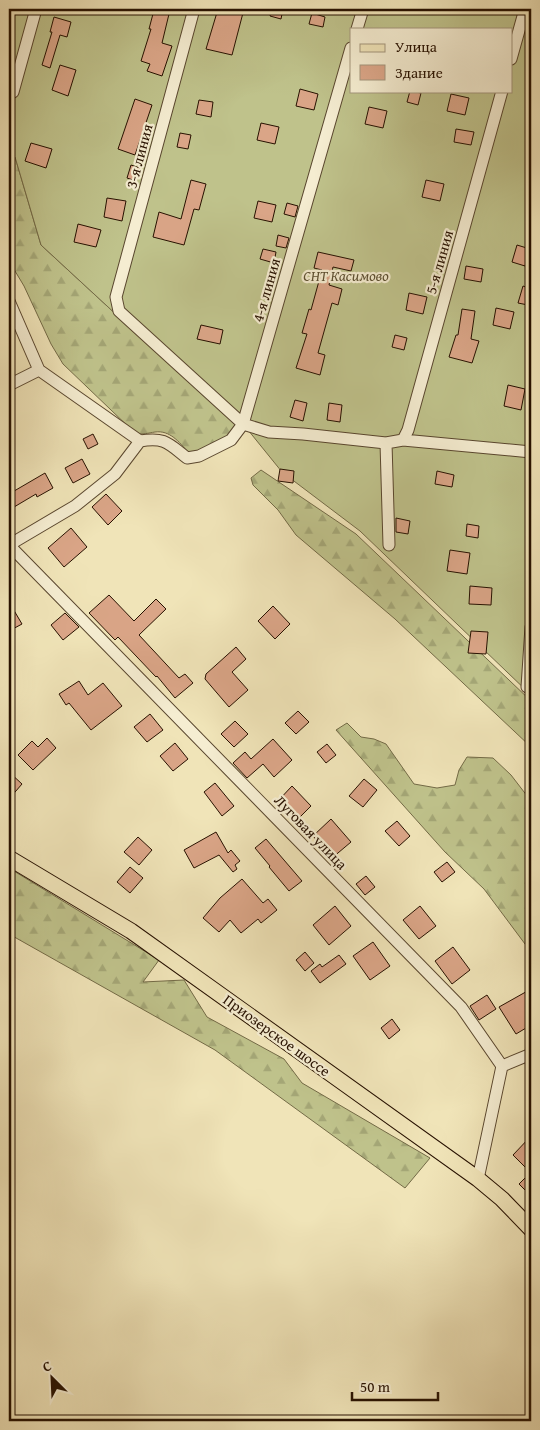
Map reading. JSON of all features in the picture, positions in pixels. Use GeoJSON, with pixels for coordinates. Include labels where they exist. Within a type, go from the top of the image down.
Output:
{"type":"FeatureCollection","features":[{"type":"Feature","properties":{"kind":"main road","name":"Приозерское шоссе"},"geometry":{"type":"LineString","coordinates":[[9,858],[131,931],[478,1179],[502,1199],[531,1230]]}},
{"type":"Feature","properties":{"kind":"street"},"geometry":{"type":"LineString","coordinates":[[13,92],[36,9]]}},
{"type":"Feature","properties":{"kind":"street","name":"3-я линия"},"geometry":{"type":"LineString","coordinates":[[194,9],[116,297],[119,311],[243,424]]}},
{"type":"Feature","properties":{"kind":"street"},"geometry":{"type":"LineString","coordinates":[[357,28],[362,9]]}},
{"type":"Feature","properties":{"kind":"street"},"geometry":{"type":"LineString","coordinates":[[512,55],[525,9]]}},
{"type":"Feature","properties":{"kind":"street","name":"4-я линия"},"geometry":{"type":"LineString","coordinates":[[140,441],[155,438],[166,442],[186,458],[199,456],[231,440],[243,424],[350,51]]}},
{"type":"Feature","properties":{"kind":"street","name":"5-я линия"},"geometry":{"type":"LineString","coordinates":[[403,440],[408,430],[502,92]]}},
{"type":"Feature","properties":{"kind":"street"},"geometry":{"type":"LineString","coordinates":[[9,301],[39,370],[140,441]]}},
{"type":"Feature","properties":{"kind":"street"},"geometry":{"type":"LineString","coordinates":[[9,385],[39,370]]}},
{"type":"Feature","properties":{"kind":"street"},"geometry":{"type":"LineString","coordinates":[[243,424],[269,432],[386,443],[403,440],[531,452]]}},
{"type":"Feature","properties":{"kind":"street","name":"Луговая улица"},"geometry":{"type":"LineString","coordinates":[[140,441],[115,474],[75,506],[9,545],[461,1007],[502,1066]]}},
{"type":"Feature","properties":{"kind":"street"},"geometry":{"type":"LineString","coordinates":[[386,443],[389,545]]}},
{"type":"Feature","properties":{"kind":"street"},"geometry":{"type":"LineString","coordinates":[[526,687],[531,627]]}},
{"type":"Feature","properties":{"kind":"street"},"geometry":{"type":"LineString","coordinates":[[478,1179],[502,1066],[531,1054]]}},
{"type":"Feature","properties":{"kind":"green space","name":"СНТ Касимово"},"geometry":{"type":"Polygon","coordinates":[[[9,9],[531,9],[531,695],[360,531],[282,472],[248,430],[238,427],[41,245],[15,157],[9,156],[9,9]]]}},
{"type":"Feature","properties":{"kind":"green space"},"geometry":{"type":"Polygon","coordinates":[[[9,156],[15,157],[41,245],[238,427],[228,437],[209,448],[188,452],[174,438],[165,433],[135,433],[63,364],[51,344],[24,286],[9,261],[9,156]]]}},
{"type":"Feature","properties":{"kind":"green space"},"geometry":{"type":"Polygon","coordinates":[[[261,470],[356,534],[531,701],[531,747],[395,619],[296,535],[278,510],[253,485],[251,478],[261,470]]]}},
{"type":"Feature","properties":{"kind":"green space"},"geometry":{"type":"Polygon","coordinates":[[[347,723],[361,737],[374,739],[386,744],[414,784],[437,788],[455,785],[459,770],[467,757],[493,758],[511,775],[531,801],[531,952],[484,889],[445,852],[336,730],[347,723]]]}},
{"type":"Feature","properties":{"kind":"green space"},"geometry":{"type":"Polygon","coordinates":[[[9,868],[159,960],[143,982],[184,980],[207,1017],[284,1059],[302,1083],[430,1158],[405,1188],[215,1050],[9,934],[9,868]]]}},
{"type":"Feature","properties":{"kind":"building"},"geometry":{"type":"Polygon","coordinates":[[[218,9],[244,9],[232,55],[206,49],[218,9]]]}},
{"type":"Feature","properties":{"kind":"building"},"geometry":{"type":"Polygon","coordinates":[[[272,9],[283,9],[281,19],[270,16],[272,9]]]}},
{"type":"Feature","properties":{"kind":"building"},"geometry":{"type":"Polygon","coordinates":[[[154,10],[169,14],[162,43],[172,46],[162,76],[147,71],[150,64],[141,61],[151,29],[149,29],[154,10]]]}},
{"type":"Feature","properties":{"kind":"building"},"geometry":{"type":"Polygon","coordinates":[[[312,13],[325,17],[323,27],[309,24],[312,13]]]}},
{"type":"Feature","properties":{"kind":"building"},"geometry":{"type":"Polygon","coordinates":[[[54,17],[71,22],[67,37],[60,35],[50,68],[42,65],[52,32],[50,32],[54,17]]]}},
{"type":"Feature","properties":{"kind":"building"},"geometry":{"type":"Polygon","coordinates":[[[60,65],[76,70],[68,96],[52,90],[60,65]]]}},
{"type":"Feature","properties":{"kind":"building"},"geometry":{"type":"Polygon","coordinates":[[[300,89],[318,94],[314,110],[296,106],[300,89]]]}},
{"type":"Feature","properties":{"kind":"building"},"geometry":{"type":"Polygon","coordinates":[[[410,92],[421,93],[418,105],[407,102],[410,92]]]}},
{"type":"Feature","properties":{"kind":"building"},"geometry":{"type":"Polygon","coordinates":[[[451,94],[469,98],[465,115],[447,111],[451,94]]]}},
{"type":"Feature","properties":{"kind":"building"},"geometry":{"type":"Polygon","coordinates":[[[135,99],[152,105],[135,155],[118,149],[135,99]]]}},
{"type":"Feature","properties":{"kind":"building"},"geometry":{"type":"Polygon","coordinates":[[[199,100],[213,102],[211,117],[196,114],[199,100]]]}},
{"type":"Feature","properties":{"kind":"building"},"geometry":{"type":"Polygon","coordinates":[[[369,107],[387,111],[383,128],[365,124],[369,107]]]}},
{"type":"Feature","properties":{"kind":"building"},"geometry":{"type":"Polygon","coordinates":[[[261,123],[279,127],[275,144],[257,140],[261,123]]]}},
{"type":"Feature","properties":{"kind":"building"},"geometry":{"type":"Polygon","coordinates":[[[456,129],[474,132],[471,145],[454,142],[456,129]]]}},
{"type":"Feature","properties":{"kind":"building"},"geometry":{"type":"Polygon","coordinates":[[[180,133],[191,135],[188,149],[177,147],[180,133]]]}},
{"type":"Feature","properties":{"kind":"building"},"geometry":{"type":"Polygon","coordinates":[[[31,143],[52,149],[46,168],[25,161],[31,143]]]}},
{"type":"Feature","properties":{"kind":"building"},"geometry":{"type":"Polygon","coordinates":[[[131,165],[140,168],[136,181],[127,178],[131,165]]]}},
{"type":"Feature","properties":{"kind":"building"},"geometry":{"type":"Polygon","coordinates":[[[191,180],[206,184],[199,210],[194,209],[184,245],[153,237],[159,212],[181,219],[191,180]]]}},
{"type":"Feature","properties":{"kind":"building"},"geometry":{"type":"Polygon","coordinates":[[[426,180],[444,184],[440,201],[422,197],[426,180]]]}},
{"type":"Feature","properties":{"kind":"building"},"geometry":{"type":"Polygon","coordinates":[[[107,198],[126,201],[122,221],[104,217],[107,198]]]}},
{"type":"Feature","properties":{"kind":"building"},"geometry":{"type":"Polygon","coordinates":[[[258,201],[276,205],[272,222],[254,218],[258,201]]]}},
{"type":"Feature","properties":{"kind":"building"},"geometry":{"type":"Polygon","coordinates":[[[287,203],[298,206],[295,217],[284,214],[287,203]]]}},
{"type":"Feature","properties":{"kind":"building"},"geometry":{"type":"Polygon","coordinates":[[[78,224],[101,230],[96,247],[74,242],[78,224]]]}},
{"type":"Feature","properties":{"kind":"building"},"geometry":{"type":"Polygon","coordinates":[[[278,235],[289,238],[286,248],[276,246],[278,235]]]}},
{"type":"Feature","properties":{"kind":"building"},"geometry":{"type":"Polygon","coordinates":[[[517,245],[530,249],[525,266],[512,262],[517,245]]]}},
{"type":"Feature","properties":{"kind":"building"},"geometry":{"type":"Polygon","coordinates":[[[263,249],[276,252],[274,263],[260,259],[263,249]]]}},
{"type":"Feature","properties":{"kind":"building"},"geometry":{"type":"Polygon","coordinates":[[[318,252],[354,260],[351,271],[333,267],[329,285],[342,289],[338,305],[332,303],[318,353],[325,355],[320,375],[296,368],[307,334],[302,333],[309,309],[311,310],[322,270],[314,268],[318,252]]]}},
{"type":"Feature","properties":{"kind":"building"},"geometry":{"type":"Polygon","coordinates":[[[466,266],[483,269],[481,282],[464,279],[466,266]]]}},
{"type":"Feature","properties":{"kind":"building"},"geometry":{"type":"Polygon","coordinates":[[[523,286],[531,289],[528,305],[518,303],[523,286]]]}},
{"type":"Feature","properties":{"kind":"building"},"geometry":{"type":"Polygon","coordinates":[[[409,293],[427,297],[423,314],[406,310],[409,293]]]}},
{"type":"Feature","properties":{"kind":"building"},"geometry":{"type":"Polygon","coordinates":[[[496,308],[514,312],[510,329],[493,325],[496,308]]]}},
{"type":"Feature","properties":{"kind":"building"},"geometry":{"type":"Polygon","coordinates":[[[462,309],[475,311],[471,339],[479,341],[472,363],[449,357],[456,335],[458,335],[462,309]]]}},
{"type":"Feature","properties":{"kind":"building"},"geometry":{"type":"Polygon","coordinates":[[[201,325],[223,330],[220,344],[197,339],[201,325]]]}},
{"type":"Feature","properties":{"kind":"building"},"geometry":{"type":"Polygon","coordinates":[[[395,335],[407,338],[404,350],[392,347],[395,335]]]}},
{"type":"Feature","properties":{"kind":"building"},"geometry":{"type":"Polygon","coordinates":[[[508,385],[525,389],[521,410],[504,406],[508,385]]]}},
{"type":"Feature","properties":{"kind":"building"},"geometry":{"type":"Polygon","coordinates":[[[295,400],[307,403],[303,421],[290,417],[295,400]]]}},
{"type":"Feature","properties":{"kind":"building"},"geometry":{"type":"Polygon","coordinates":[[[329,403],[342,405],[340,422],[327,420],[329,403]]]}},
{"type":"Feature","properties":{"kind":"building"},"geometry":{"type":"Polygon","coordinates":[[[93,434],[98,444],[88,449],[83,439],[93,434]]]}},
{"type":"Feature","properties":{"kind":"building"},"geometry":{"type":"Polygon","coordinates":[[[82,459],[90,474],[73,483],[65,468],[82,459]]]}},
{"type":"Feature","properties":{"kind":"building"},"geometry":{"type":"Polygon","coordinates":[[[280,469],[294,471],[293,483],[278,481],[280,469]]]}},
{"type":"Feature","properties":{"kind":"building"},"geometry":{"type":"Polygon","coordinates":[[[437,471],[454,475],[452,487],[435,484],[437,471]]]}},
{"type":"Feature","properties":{"kind":"building"},"geometry":{"type":"Polygon","coordinates":[[[45,473],[53,488],[37,497],[36,494],[9,510],[9,494],[45,473]]]}},
{"type":"Feature","properties":{"kind":"building"},"geometry":{"type":"Polygon","coordinates":[[[106,494],[122,511],[108,525],[92,507],[106,494]]]}},
{"type":"Feature","properties":{"kind":"building"},"geometry":{"type":"Polygon","coordinates":[[[396,518],[410,521],[408,534],[396,532],[396,518]]]}},
{"type":"Feature","properties":{"kind":"building"},"geometry":{"type":"Polygon","coordinates":[[[467,524],[479,526],[478,538],[466,536],[467,524]]]}},
{"type":"Feature","properties":{"kind":"building"},"geometry":{"type":"Polygon","coordinates":[[[71,528],[87,547],[64,567],[48,548],[71,528]]]}},
{"type":"Feature","properties":{"kind":"building"},"geometry":{"type":"Polygon","coordinates":[[[450,550],[470,553],[467,574],[447,571],[450,550]]]}},
{"type":"Feature","properties":{"kind":"building"},"geometry":{"type":"Polygon","coordinates":[[[470,586],[492,588],[491,605],[469,604],[470,586]]]}},
{"type":"Feature","properties":{"kind":"building"},"geometry":{"type":"Polygon","coordinates":[[[109,595],[134,621],[156,599],[166,609],[139,635],[179,678],[185,674],[193,683],[175,698],[157,676],[118,637],[115,640],[89,613],[109,595]]]}},
{"type":"Feature","properties":{"kind":"building"},"geometry":{"type":"Polygon","coordinates":[[[9,602],[22,624],[9,631],[9,602]]]}},
{"type":"Feature","properties":{"kind":"building"},"geometry":{"type":"Polygon","coordinates":[[[273,606],[290,624],[275,639],[258,621],[273,606]]]}},
{"type":"Feature","properties":{"kind":"building"},"geometry":{"type":"Polygon","coordinates":[[[65,613],[79,627],[63,640],[51,625],[65,613]]]}},
{"type":"Feature","properties":{"kind":"building"},"geometry":{"type":"Polygon","coordinates":[[[471,631],[488,632],[486,654],[468,653],[471,631]]]}},
{"type":"Feature","properties":{"kind":"building"},"geometry":{"type":"Polygon","coordinates":[[[236,647],[246,659],[232,672],[248,690],[229,707],[205,679],[206,674],[236,647]]]}},
{"type":"Feature","properties":{"kind":"building"},"geometry":{"type":"Polygon","coordinates":[[[79,681],[88,695],[103,683],[122,706],[91,730],[69,703],[66,705],[59,694],[79,681]]]}},
{"type":"Feature","properties":{"kind":"building"},"geometry":{"type":"Polygon","coordinates":[[[298,711],[309,722],[296,734],[285,723],[298,711]]]}},
{"type":"Feature","properties":{"kind":"building"},"geometry":{"type":"Polygon","coordinates":[[[150,714],[163,730],[147,742],[134,727],[150,714]]]}},
{"type":"Feature","properties":{"kind":"building"},"geometry":{"type":"Polygon","coordinates":[[[235,721],[248,734],[234,747],[221,734],[235,721]]]}},
{"type":"Feature","properties":{"kind":"building"},"geometry":{"type":"Polygon","coordinates":[[[47,738],[56,748],[33,770],[18,755],[32,741],[38,747],[47,738]]]}},
{"type":"Feature","properties":{"kind":"building"},"geometry":{"type":"Polygon","coordinates":[[[273,739],[292,760],[274,777],[263,764],[247,778],[233,763],[245,752],[251,759],[273,739]]]}},
{"type":"Feature","properties":{"kind":"building"},"geometry":{"type":"Polygon","coordinates":[[[175,743],[188,759],[173,771],[160,756],[175,743]]]}},
{"type":"Feature","properties":{"kind":"building"},"geometry":{"type":"Polygon","coordinates":[[[327,744],[336,755],[326,763],[317,752],[327,744]]]}},
{"type":"Feature","properties":{"kind":"building"},"geometry":{"type":"Polygon","coordinates":[[[9,772],[22,784],[9,799],[9,772]]]}},
{"type":"Feature","properties":{"kind":"building"},"geometry":{"type":"Polygon","coordinates":[[[364,779],[377,790],[363,807],[349,796],[364,779]]]}},
{"type":"Feature","properties":{"kind":"building"},"geometry":{"type":"Polygon","coordinates":[[[215,783],[234,806],[222,816],[204,792],[215,783]]]}},
{"type":"Feature","properties":{"kind":"building"},"geometry":{"type":"Polygon","coordinates":[[[292,786],[311,806],[296,821],[277,802],[292,786]]]}},
{"type":"Feature","properties":{"kind":"building"},"geometry":{"type":"Polygon","coordinates":[[[331,819],[351,842],[332,858],[313,836],[331,819]]]}},
{"type":"Feature","properties":{"kind":"building"},"geometry":{"type":"Polygon","coordinates":[[[397,821],[410,836],[399,846],[385,831],[397,821]]]}},
{"type":"Feature","properties":{"kind":"building"},"geometry":{"type":"Polygon","coordinates":[[[216,832],[228,853],[231,850],[240,861],[235,865],[237,869],[233,872],[219,855],[194,868],[184,850],[216,832]]]}},
{"type":"Feature","properties":{"kind":"building"},"geometry":{"type":"Polygon","coordinates":[[[138,837],[152,850],[139,865],[124,852],[138,837]]]}},
{"type":"Feature","properties":{"kind":"building"},"geometry":{"type":"Polygon","coordinates":[[[266,839],[302,881],[289,891],[255,848],[266,839]]]}},
{"type":"Feature","properties":{"kind":"building"},"geometry":{"type":"Polygon","coordinates":[[[447,862],[455,872],[442,882],[434,872],[447,862]]]}},
{"type":"Feature","properties":{"kind":"building"},"geometry":{"type":"Polygon","coordinates":[[[130,867],[143,878],[130,893],[117,882],[130,867]]]}},
{"type":"Feature","properties":{"kind":"building"},"geometry":{"type":"Polygon","coordinates":[[[366,876],[375,887],[365,895],[356,884],[366,876]]]}},
{"type":"Feature","properties":{"kind":"building"},"geometry":{"type":"Polygon","coordinates":[[[242,879],[263,903],[268,899],[277,910],[261,923],[258,919],[241,933],[230,920],[219,932],[203,918],[220,898],[242,879]]]}},
{"type":"Feature","properties":{"kind":"building"},"geometry":{"type":"Polygon","coordinates":[[[335,906],[351,926],[329,945],[313,925],[335,906]]]}},
{"type":"Feature","properties":{"kind":"building"},"geometry":{"type":"Polygon","coordinates":[[[420,906],[436,926],[419,939],[403,920],[420,906]]]}},
{"type":"Feature","properties":{"kind":"building"},"geometry":{"type":"Polygon","coordinates":[[[373,942],[390,966],[370,980],[353,956],[373,942]]]}},
{"type":"Feature","properties":{"kind":"building"},"geometry":{"type":"Polygon","coordinates":[[[453,947],[470,970],[452,984],[435,961],[453,947]]]}},
{"type":"Feature","properties":{"kind":"building"},"geometry":{"type":"Polygon","coordinates":[[[305,952],[314,963],[305,971],[296,960],[305,952]]]}},
{"type":"Feature","properties":{"kind":"building"},"geometry":{"type":"Polygon","coordinates":[[[339,955],[346,964],[320,983],[311,971],[320,964],[322,967],[339,955]]]}},
{"type":"Feature","properties":{"kind":"building"},"geometry":{"type":"Polygon","coordinates":[[[531,989],[531,1025],[516,1034],[499,1007],[531,989]]]}},
{"type":"Feature","properties":{"kind":"building"},"geometry":{"type":"Polygon","coordinates":[[[487,995],[496,1009],[479,1020],[470,1006],[487,995]]]}},
{"type":"Feature","properties":{"kind":"building"},"geometry":{"type":"Polygon","coordinates":[[[392,1019],[400,1030],[389,1039],[381,1028],[392,1019]]]}},
{"type":"Feature","properties":{"kind":"building"},"geometry":{"type":"Polygon","coordinates":[[[531,1136],[531,1173],[513,1155],[531,1136]]]}},
{"type":"Feature","properties":{"kind":"building"},"geometry":{"type":"Polygon","coordinates":[[[527,1176],[531,1181],[531,1185],[525,1190],[519,1184],[527,1176]]]}}]}
